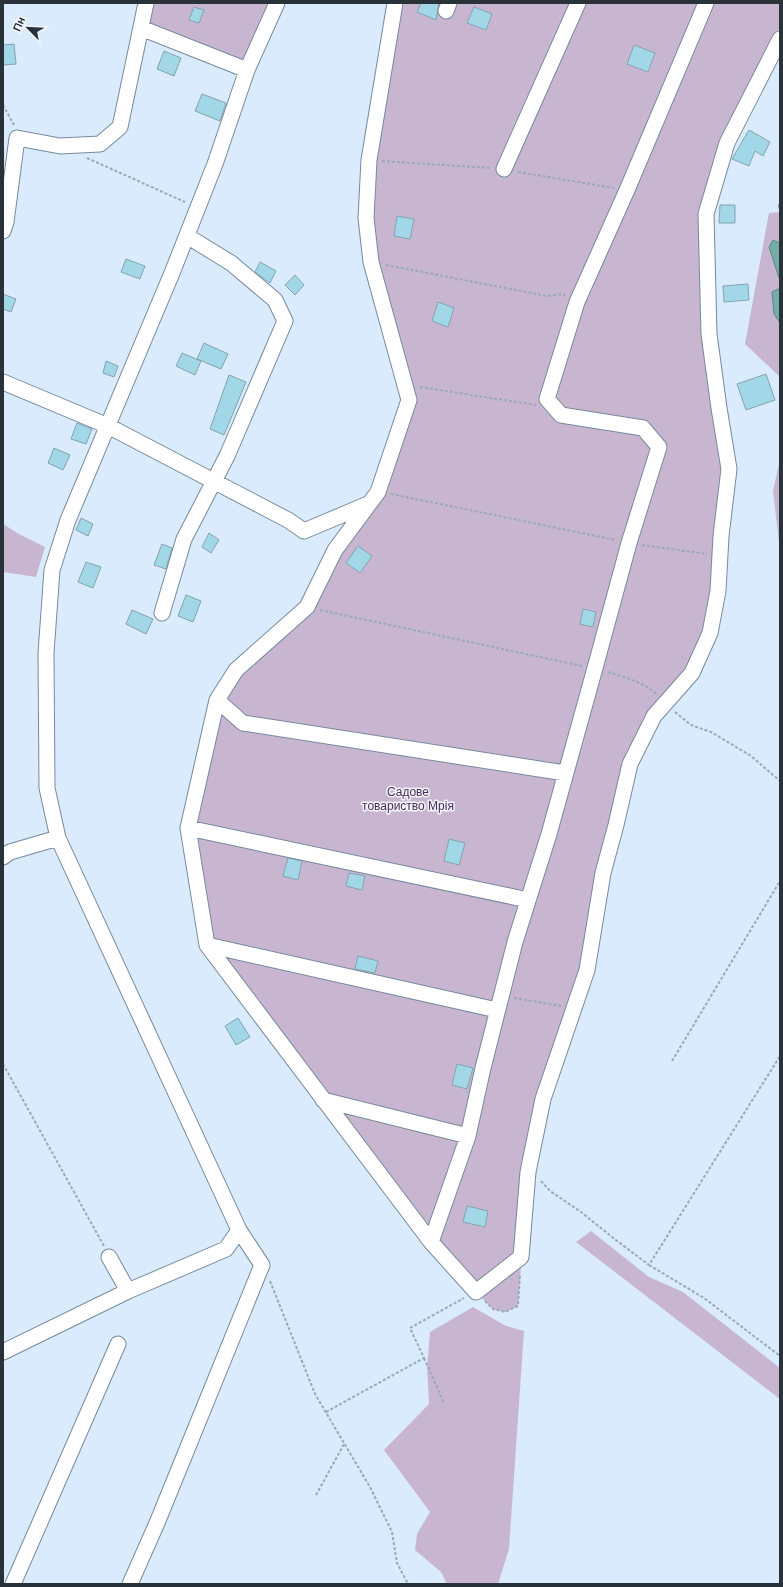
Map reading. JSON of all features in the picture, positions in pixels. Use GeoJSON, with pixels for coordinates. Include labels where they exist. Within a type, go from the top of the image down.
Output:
{"type":"FeatureCollection","features":[{"type":"Feature","properties":{"kind":"street"},"geometry":{"type":"LineString","coordinates":[[3,231],[6,222],[17,138],[60,146],[100,144],[120,127],[146,3]]}},
{"type":"Feature","properties":{"kind":"street"},"geometry":{"type":"LineString","coordinates":[[130,1584],[157,1523],[262,1265],[239,1230],[58,838],[47,788],[46,653],[52,570],[68,520],[187,236],[215,164],[247,70],[277,3]]}},
{"type":"Feature","properties":{"kind":"street"},"geometry":{"type":"LineString","coordinates":[[395,3],[369,160],[366,218],[371,262],[409,400],[374,498],[334,550],[306,607],[236,670],[217,700],[188,828],[207,945],[431,1242],[476,1292],[521,1257],[528,1172],[543,1099],[587,970],[603,873],[630,764],[654,716],[692,673],[710,633],[718,591],[721,536],[729,469],[709,334],[706,214],[727,143],[780,39]]}},
{"type":"Feature","properties":{"kind":"street"},"geometry":{"type":"LineString","coordinates":[[504,169],[578,3]]}},
{"type":"Feature","properties":{"kind":"street"},"geometry":{"type":"LineString","coordinates":[[431,1242],[468,1136],[499,1003],[595,668],[629,543],[659,447],[643,428],[562,414],[547,399],[577,302],[706,3]]}},
{"type":"Feature","properties":{"kind":"street"},"geometry":{"type":"LineString","coordinates":[[141,28],[247,70]]}},
{"type":"Feature","properties":{"kind":"street"},"geometry":{"type":"LineString","coordinates":[[162,613],[184,539],[227,456],[285,321],[275,300],[231,263],[187,236]]}},
{"type":"Feature","properties":{"kind":"street"},"geometry":{"type":"LineString","coordinates":[[3,382],[108,426],[288,520],[304,531],[374,498]]}},
{"type":"Feature","properties":{"kind":"street"},"geometry":{"type":"LineString","coordinates":[[217,700],[243,723],[565,773]]}},
{"type":"Feature","properties":{"kind":"street"},"geometry":{"type":"LineString","coordinates":[[188,828],[528,900]]}},
{"type":"Feature","properties":{"kind":"street"},"geometry":{"type":"LineString","coordinates":[[3,857],[10,852],[58,838]]}},
{"type":"Feature","properties":{"kind":"street"},"geometry":{"type":"LineString","coordinates":[[207,945],[499,1003]]}},
{"type":"Feature","properties":{"kind":"street"},"geometry":{"type":"LineString","coordinates":[[323,1100],[468,1136]]}},
{"type":"Feature","properties":{"kind":"street"},"geometry":{"type":"LineString","coordinates":[[3,1352],[128,1291],[226,1249],[239,1230]]}},
{"type":"Feature","properties":{"kind":"street"},"geometry":{"type":"LineString","coordinates":[[109,1257],[128,1291]]}},
{"type":"Feature","properties":{"kind":"street"},"geometry":{"type":"LineString","coordinates":[[14,1584],[118,1344]]}},
{"type":"Feature","properties":{"kind":"path"},"geometry":{"type":"LineString","coordinates":[[3,105],[14,124],[17,138]]}},
{"type":"Feature","properties":{"kind":"path"},"geometry":{"type":"LineString","coordinates":[[82,156],[198,208]]}},
{"type":"Feature","properties":{"kind":"path"},"geometry":{"type":"LineString","coordinates":[[371,262],[547,296],[562,294],[577,302]]}},
{"type":"Feature","properties":{"kind":"path"},"geometry":{"type":"LineString","coordinates":[[405,385],[522,404],[555,407]]}},
{"type":"Feature","properties":{"kind":"path"},"geometry":{"type":"LineString","coordinates":[[374,498],[629,543],[710,554]]}},
{"type":"Feature","properties":{"kind":"path"},"geometry":{"type":"LineString","coordinates":[[306,607],[595,668],[632,680],[652,690],[665,704],[691,725],[711,732],[751,756],[780,781]]}},
{"type":"Feature","properties":{"kind":"path"},"geometry":{"type":"LineString","coordinates":[[672,1061],[780,881]]}},
{"type":"Feature","properties":{"kind":"path"},"geometry":{"type":"LineString","coordinates":[[499,1003],[573,1008]]}},
{"type":"Feature","properties":{"kind":"path"},"geometry":{"type":"LineString","coordinates":[[650,1265],[780,1056]]}},
{"type":"Feature","properties":{"kind":"path"},"geometry":{"type":"LineString","coordinates":[[3,1064],[109,1257]]}},
{"type":"Feature","properties":{"kind":"path"},"geometry":{"type":"LineString","coordinates":[[528,1172],[538,1178],[550,1191],[581,1212],[650,1265],[704,1298],[780,1356]]}},
{"type":"Feature","properties":{"kind":"path"},"geometry":{"type":"LineString","coordinates":[[444,1403],[410,1328],[476,1292],[493,1309],[505,1312],[518,1306],[521,1257]]}},
{"type":"Feature","properties":{"kind":"path"},"geometry":{"type":"LineString","coordinates":[[262,1265],[273,1288],[315,1394],[370,1487],[392,1532],[397,1563],[408,1584]]}},
{"type":"Feature","properties":{"kind":"path"},"geometry":{"type":"LineString","coordinates":[[326,1412],[424,1358]]}},
{"type":"Feature","properties":{"kind":"path"},"geometry":{"type":"LineString","coordinates":[[316,1495],[344,1444]]}},
{"type":"Feature","properties":{"kind":"green space"},"geometry":{"type":"Polygon","coordinates":[[[146,3],[277,3],[247,70],[141,28],[146,3]]]}},
{"type":"Feature","properties":{"kind":"green space","name":"Садове товариство Мрія"},"geometry":{"type":"Polygon","coordinates":[[[395,3],[780,3],[780,39],[727,143],[706,214],[709,334],[729,469],[710,633],[630,764],[587,970],[543,1099],[525,1212],[518,1306],[505,1312],[493,1309],[476,1292],[207,945],[188,828],[217,700],[307,607],[378,492],[409,400],[371,262],[369,160],[395,3]]]}},
{"type":"Feature","properties":{"kind":"green space"},"geometry":{"type":"Polygon","coordinates":[[[780,212],[780,377],[745,344],[769,213],[780,212]]]}},
{"type":"Feature","properties":{"kind":"green space"},"geometry":{"type":"Polygon","coordinates":[[[780,459],[780,551],[773,491],[780,459]]]}},
{"type":"Feature","properties":{"kind":"green space"},"geometry":{"type":"Polygon","coordinates":[[[3,524],[45,547],[36,577],[3,572],[3,524]]]}},
{"type":"Feature","properties":{"kind":"green space"},"geometry":{"type":"Polygon","coordinates":[[[591,1231],[649,1277],[683,1292],[780,1368],[780,1399],[576,1242],[591,1231]]]}},
{"type":"Feature","properties":{"kind":"green space"},"geometry":{"type":"Polygon","coordinates":[[[473,1307],[506,1326],[524,1331],[509,1549],[498,1584],[447,1584],[441,1572],[415,1550],[417,1534],[430,1512],[384,1450],[429,1404],[427,1367],[430,1332],[473,1307]]]}},
{"type":"Feature","properties":{"kind":"shaded area"},"geometry":{"type":"Polygon","coordinates":[[[773,240],[780,243],[780,281],[769,247],[773,240]]]}},
{"type":"Feature","properties":{"kind":"shaded area"},"geometry":{"type":"Polygon","coordinates":[[[780,288],[780,323],[774,314],[772,292],[780,288]]]}},
{"type":"Feature","properties":{"kind":"building"},"geometry":{"type":"Polygon","coordinates":[[[421,3],[439,3],[436,20],[417,12],[421,3]]]}},
{"type":"Feature","properties":{"kind":"building"},"geometry":{"type":"Polygon","coordinates":[[[194,7],[204,10],[199,23],[189,20],[194,7]]]}},
{"type":"Feature","properties":{"kind":"building"},"geometry":{"type":"Polygon","coordinates":[[[474,7],[492,14],[486,30],[467,23],[474,7]]]}},
{"type":"Feature","properties":{"kind":"building"},"geometry":{"type":"Polygon","coordinates":[[[14,44],[16,64],[3,65],[3,45],[14,44]]]}},
{"type":"Feature","properties":{"kind":"building"},"geometry":{"type":"Polygon","coordinates":[[[634,45],[655,53],[648,72],[627,64],[634,45]]]}},
{"type":"Feature","properties":{"kind":"building"},"geometry":{"type":"Polygon","coordinates":[[[164,51],[181,58],[174,76],[157,69],[164,51]]]}},
{"type":"Feature","properties":{"kind":"building"},"geometry":{"type":"Polygon","coordinates":[[[202,94],[226,103],[220,121],[195,111],[202,94]]]}},
{"type":"Feature","properties":{"kind":"building"},"geometry":{"type":"Polygon","coordinates":[[[749,130],[770,142],[763,156],[755,151],[749,166],[732,159],[749,130]]]}},
{"type":"Feature","properties":{"kind":"building"},"geometry":{"type":"Polygon","coordinates":[[[720,205],[735,205],[735,223],[719,223],[720,205]]]}},
{"type":"Feature","properties":{"kind":"building"},"geometry":{"type":"Polygon","coordinates":[[[397,216],[414,219],[410,239],[394,236],[397,216]]]}},
{"type":"Feature","properties":{"kind":"building"},"geometry":{"type":"Polygon","coordinates":[[[126,259],[145,266],[140,279],[121,272],[126,259]]]}},
{"type":"Feature","properties":{"kind":"building"},"geometry":{"type":"Polygon","coordinates":[[[260,262],[276,271],[270,283],[255,272],[260,262]]]}},
{"type":"Feature","properties":{"kind":"building"},"geometry":{"type":"Polygon","coordinates":[[[295,275],[304,285],[295,295],[285,285],[295,275]]]}},
{"type":"Feature","properties":{"kind":"building"},"geometry":{"type":"Polygon","coordinates":[[[748,284],[749,300],[724,302],[723,286],[748,284]]]}},
{"type":"Feature","properties":{"kind":"building"},"geometry":{"type":"Polygon","coordinates":[[[3,294],[16,299],[11,312],[3,309],[3,294]]]}},
{"type":"Feature","properties":{"kind":"building"},"geometry":{"type":"Polygon","coordinates":[[[438,302],[454,308],[448,327],[432,321],[438,302]]]}},
{"type":"Feature","properties":{"kind":"building"},"geometry":{"type":"Polygon","coordinates":[[[204,343],[228,354],[221,369],[197,359],[204,343]]]}},
{"type":"Feature","properties":{"kind":"building"},"geometry":{"type":"Polygon","coordinates":[[[182,353],[201,361],[195,375],[176,366],[182,353]]]}},
{"type":"Feature","properties":{"kind":"building"},"geometry":{"type":"Polygon","coordinates":[[[106,361],[118,366],[114,377],[103,373],[106,361]]]}},
{"type":"Feature","properties":{"kind":"building"},"geometry":{"type":"Polygon","coordinates":[[[766,374],[775,400],[746,410],[737,384],[766,374]]]}},
{"type":"Feature","properties":{"kind":"building"},"geometry":{"type":"Polygon","coordinates":[[[229,375],[246,382],[224,435],[210,429],[229,375]]]}},
{"type":"Feature","properties":{"kind":"building"},"geometry":{"type":"Polygon","coordinates":[[[77,423],[92,429],[86,444],[71,439],[77,423]]]}},
{"type":"Feature","properties":{"kind":"building"},"geometry":{"type":"Polygon","coordinates":[[[54,448],[70,455],[63,470],[48,463],[54,448]]]}},
{"type":"Feature","properties":{"kind":"building"},"geometry":{"type":"Polygon","coordinates":[[[81,518],[93,524],[88,536],[76,530],[81,518]]]}},
{"type":"Feature","properties":{"kind":"building"},"geometry":{"type":"Polygon","coordinates":[[[209,533],[219,540],[211,553],[202,547],[209,533]]]}},
{"type":"Feature","properties":{"kind":"building"},"geometry":{"type":"Polygon","coordinates":[[[162,544],[172,548],[166,569],[154,565],[162,544]]]}},
{"type":"Feature","properties":{"kind":"building"},"geometry":{"type":"Polygon","coordinates":[[[358,546],[372,556],[360,573],[346,563],[358,546]]]}},
{"type":"Feature","properties":{"kind":"building"},"geometry":{"type":"Polygon","coordinates":[[[86,562],[101,567],[93,588],[78,582],[86,562]]]}},
{"type":"Feature","properties":{"kind":"building"},"geometry":{"type":"Polygon","coordinates":[[[186,595],[201,601],[193,622],[178,616],[186,595]]]}},
{"type":"Feature","properties":{"kind":"building"},"geometry":{"type":"Polygon","coordinates":[[[583,609],[596,612],[593,627],[580,624],[583,609]]]}},
{"type":"Feature","properties":{"kind":"building"},"geometry":{"type":"Polygon","coordinates":[[[132,610],[153,619],[146,634],[126,624],[132,610]]]}},
{"type":"Feature","properties":{"kind":"building"},"geometry":{"type":"Polygon","coordinates":[[[449,839],[465,843],[459,865],[444,861],[449,839]]]}},
{"type":"Feature","properties":{"kind":"building"},"geometry":{"type":"Polygon","coordinates":[[[288,858],[302,861],[298,880],[283,876],[288,858]]]}},
{"type":"Feature","properties":{"kind":"building"},"geometry":{"type":"Polygon","coordinates":[[[349,873],[365,876],[362,890],[346,886],[349,873]]]}},
{"type":"Feature","properties":{"kind":"building"},"geometry":{"type":"Polygon","coordinates":[[[358,956],[378,961],[375,973],[355,969],[358,956]]]}},
{"type":"Feature","properties":{"kind":"building"},"geometry":{"type":"Polygon","coordinates":[[[238,1018],[250,1037],[236,1045],[225,1026],[238,1018]]]}},
{"type":"Feature","properties":{"kind":"building"},"geometry":{"type":"Polygon","coordinates":[[[457,1064],[473,1068],[467,1089],[452,1085],[457,1064]]]}},
{"type":"Feature","properties":{"kind":"building"},"geometry":{"type":"Polygon","coordinates":[[[467,1206],[488,1211],[485,1227],[463,1222],[467,1206]]]}}]}
